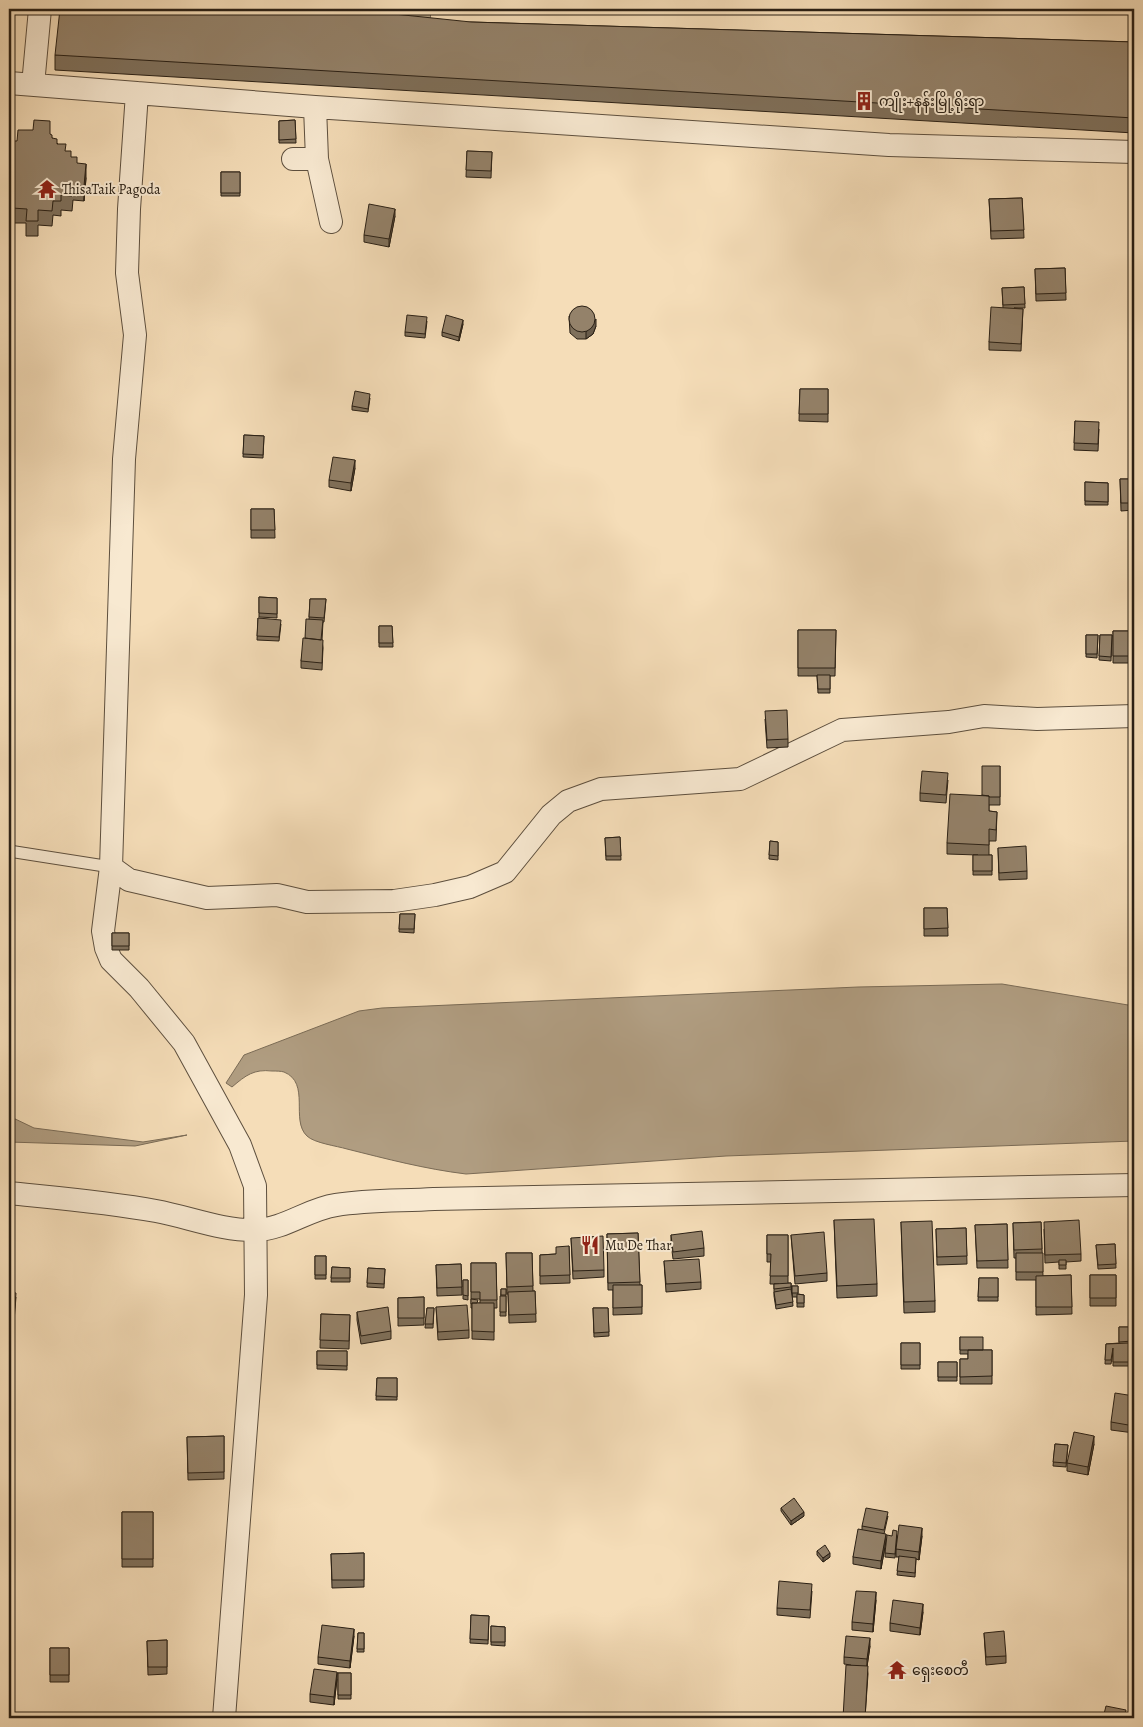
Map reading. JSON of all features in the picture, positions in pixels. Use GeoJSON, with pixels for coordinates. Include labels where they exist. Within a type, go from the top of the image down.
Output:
{"type":"FeatureCollection","features":[{"type":"Feature","properties":{"kind":"street"},"geometry":{"type":"LineString","coordinates":[[33,85],[40,9]]}},
{"type":"Feature","properties":{"kind":"street"},"geometry":{"type":"LineString","coordinates":[[9,83],[315,107],[889,146],[1134,152]]}},
{"type":"Feature","properties":{"kind":"street"},"geometry":{"type":"LineString","coordinates":[[137,93],[129,209],[127,273],[135,335],[124,459],[111,867],[103,932],[111,960],[139,988],[184,1043],[240,1146],[255,1186],[255,1322],[240,1489],[224,1718]]}},
{"type":"Feature","properties":{"kind":"street"},"geometry":{"type":"LineString","coordinates":[[315,107],[317,159],[331,222]]}},
{"type":"Feature","properties":{"kind":"street"},"geometry":{"type":"LineString","coordinates":[[293,159],[317,159]]}},
{"type":"Feature","properties":{"kind":"street"},"geometry":{"type":"LineString","coordinates":[[111,867],[129,880],[207,898],[278,895],[307,902],[394,901],[470,887],[505,872],[551,815],[568,801],[601,789],[740,779],[842,730],[949,722],[984,716],[1037,719],[1134,716]]}},
{"type":"Feature","properties":{"kind":"street"},"geometry":{"type":"LineString","coordinates":[[9,1193],[89,1201],[146,1210],[235,1229],[256,1230],[278,1226],[315,1210],[336,1205],[364,1202],[1134,1185]]}},
{"type":"Feature","properties":{"kind":"lane"},"geometry":{"type":"LineString","coordinates":[[9,851],[111,867]]}},
{"type":"Feature","properties":{"kind":"shaded area"},"geometry":{"type":"Polygon","coordinates":[[[277,9],[431,9],[430,23],[277,9]]]}},
{"type":"Feature","properties":{"kind":"shaded area"},"geometry":{"type":"Polygon","coordinates":[[[1002,984],[1134,1006],[1134,1141],[726,1156],[466,1174],[406,1163],[315,1141],[307,1136],[302,1129],[297,1084],[292,1077],[284,1072],[260,1071],[246,1076],[232,1087],[226,1083],[244,1055],[359,1011],[382,1008],[858,987],[1002,984]]]}},
{"type":"Feature","properties":{"kind":"shaded area"},"geometry":{"type":"Polygon","coordinates":[[[9,1116],[34,1128],[143,1142],[187,1135],[135,1146],[9,1142],[9,1116]]]}},
{"type":"Feature","properties":{"kind":"building","name":"ကျိုး+နန်းမြို့ရိုးရာ"},"geometry":{"type":"Polygon","coordinates":[[[60,9],[346,9],[471,22],[1134,42],[1134,118],[55,55],[60,9]]]}},
{"type":"Feature","properties":{"kind":"building","name":"ThisaTaik Pagoda"},"geometry":{"type":"Polygon","coordinates":[[[34,120],[50,121],[50,134],[52,138],[57,139],[57,144],[66,144],[65,151],[71,151],[71,157],[77,157],[77,163],[86,164],[84,186],[73,186],[72,196],[61,195],[61,201],[53,201],[52,211],[38,210],[38,221],[26,221],[27,209],[12,208],[13,193],[9,192],[9,146],[11,146],[11,141],[17,141],[18,130],[33,130],[34,120]]]}},
{"type":"Feature","properties":{"kind":"building"},"geometry":{"type":"Polygon","coordinates":[[[295,120],[296,139],[279,140],[279,121],[295,120]]]}},
{"type":"Feature","properties":{"kind":"building"},"geometry":{"type":"Polygon","coordinates":[[[467,151],[492,152],[491,171],[466,170],[467,151]]]}},
{"type":"Feature","properties":{"kind":"building"},"geometry":{"type":"Polygon","coordinates":[[[221,172],[240,172],[240,193],[221,193],[221,172]]]}},
{"type":"Feature","properties":{"kind":"building"},"geometry":{"type":"Polygon","coordinates":[[[1022,198],[1024,230],[991,231],[989,199],[1022,198]]]}},
{"type":"Feature","properties":{"kind":"building"},"geometry":{"type":"Polygon","coordinates":[[[369,204],[395,209],[389,239],[364,235],[369,204]]]}},
{"type":"Feature","properties":{"kind":"building"},"geometry":{"type":"Polygon","coordinates":[[[1065,268],[1066,293],[1036,294],[1035,269],[1065,268]]]}},
{"type":"Feature","properties":{"kind":"building"},"geometry":{"type":"Polygon","coordinates":[[[1024,287],[1025,304],[1003,305],[1002,288],[1024,287]]]}},
{"type":"Feature","properties":{"kind":"building"},"geometry":{"type":"Polygon","coordinates":[[[582,306],[591,310],[595,319],[591,328],[582,332],[573,328],[569,319],[573,310],[582,306]]]}},
{"type":"Feature","properties":{"kind":"building"},"geometry":{"type":"Polygon","coordinates":[[[991,307],[1023,309],[1021,344],[989,342],[991,307]]]}},
{"type":"Feature","properties":{"kind":"building"},"geometry":{"type":"Polygon","coordinates":[[[407,315],[427,317],[425,334],[405,332],[407,315]]]}},
{"type":"Feature","properties":{"kind":"building"},"geometry":{"type":"Polygon","coordinates":[[[446,315],[463,320],[459,337],[442,332],[446,315]]]}},
{"type":"Feature","properties":{"kind":"building"},"geometry":{"type":"Polygon","coordinates":[[[800,389],[828,389],[828,414],[799,414],[800,389]]]}},
{"type":"Feature","properties":{"kind":"building"},"geometry":{"type":"Polygon","coordinates":[[[355,391],[370,394],[368,409],[352,406],[355,391]]]}},
{"type":"Feature","properties":{"kind":"building"},"geometry":{"type":"Polygon","coordinates":[[[1075,421],[1099,422],[1098,444],[1074,443],[1075,421]]]}},
{"type":"Feature","properties":{"kind":"building"},"geometry":{"type":"Polygon","coordinates":[[[244,435],[264,436],[263,455],[243,454],[244,435]]]}},
{"type":"Feature","properties":{"kind":"building"},"geometry":{"type":"Polygon","coordinates":[[[333,457],[355,460],[351,483],[329,480],[333,457]]]}},
{"type":"Feature","properties":{"kind":"building"},"geometry":{"type":"Polygon","coordinates":[[[1120,479],[1134,479],[1134,503],[1121,503],[1120,479]]]}},
{"type":"Feature","properties":{"kind":"building"},"geometry":{"type":"Polygon","coordinates":[[[1085,482],[1108,483],[1108,502],[1085,501],[1085,482]]]}},
{"type":"Feature","properties":{"kind":"building"},"geometry":{"type":"Polygon","coordinates":[[[251,509],[274,509],[275,530],[251,530],[251,509]]]}},
{"type":"Feature","properties":{"kind":"building"},"geometry":{"type":"Polygon","coordinates":[[[259,597],[277,598],[277,614],[259,613],[259,597]]]}},
{"type":"Feature","properties":{"kind":"building"},"geometry":{"type":"Polygon","coordinates":[[[310,599],[326,599],[324,618],[309,617],[310,599]]]}},
{"type":"Feature","properties":{"kind":"building"},"geometry":{"type":"Polygon","coordinates":[[[258,618],[281,620],[279,637],[257,636],[258,618]]]}},
{"type":"Feature","properties":{"kind":"building"},"geometry":{"type":"Polygon","coordinates":[[[306,619],[323,620],[321,640],[305,638],[306,619]]]}},
{"type":"Feature","properties":{"kind":"building"},"geometry":{"type":"Polygon","coordinates":[[[379,626],[392,626],[393,643],[379,643],[379,626]]]}},
{"type":"Feature","properties":{"kind":"building"},"geometry":{"type":"Polygon","coordinates":[[[798,630],[836,630],[835,668],[798,668],[798,630]]]}},
{"type":"Feature","properties":{"kind":"building"},"geometry":{"type":"Polygon","coordinates":[[[1113,631],[1133,631],[1133,656],[1113,656],[1113,631]]]}},
{"type":"Feature","properties":{"kind":"building"},"geometry":{"type":"Polygon","coordinates":[[[1086,635],[1098,635],[1097,654],[1086,654],[1086,635]]]}},
{"type":"Feature","properties":{"kind":"building"},"geometry":{"type":"Polygon","coordinates":[[[1100,635],[1112,635],[1111,657],[1099,656],[1100,635]]]}},
{"type":"Feature","properties":{"kind":"building"},"geometry":{"type":"Polygon","coordinates":[[[303,638],[323,640],[322,663],[301,661],[303,638]]]}},
{"type":"Feature","properties":{"kind":"building"},"geometry":{"type":"Polygon","coordinates":[[[817,675],[830,675],[830,689],[818,689],[817,675]]]}},
{"type":"Feature","properties":{"kind":"building"},"geometry":{"type":"Polygon","coordinates":[[[787,710],[788,739],[767,740],[765,711],[787,710]]]}},
{"type":"Feature","properties":{"kind":"building"},"geometry":{"type":"Polygon","coordinates":[[[982,766],[1000,766],[1000,797],[982,795],[982,766]]]}},
{"type":"Feature","properties":{"kind":"building"},"geometry":{"type":"Polygon","coordinates":[[[922,771],[948,773],[946,795],[920,793],[922,771]]]}},
{"type":"Feature","properties":{"kind":"building"},"geometry":{"type":"Polygon","coordinates":[[[950,794],[989,796],[989,811],[997,812],[996,830],[989,829],[989,845],[947,843],[950,794]]]}},
{"type":"Feature","properties":{"kind":"building"},"geometry":{"type":"Polygon","coordinates":[[[620,837],[621,856],[606,856],[605,838],[620,837]]]}},
{"type":"Feature","properties":{"kind":"building"},"geometry":{"type":"Polygon","coordinates":[[[770,841],[778,842],[778,856],[769,855],[770,841]]]}},
{"type":"Feature","properties":{"kind":"building"},"geometry":{"type":"Polygon","coordinates":[[[1026,846],[1027,871],[999,873],[998,848],[1026,846]]]}},
{"type":"Feature","properties":{"kind":"building"},"geometry":{"type":"Polygon","coordinates":[[[973,855],[992,855],[992,871],[973,871],[973,855]]]}},
{"type":"Feature","properties":{"kind":"building"},"geometry":{"type":"Polygon","coordinates":[[[924,908],[947,908],[948,928],[924,929],[924,908]]]}},
{"type":"Feature","properties":{"kind":"building"},"geometry":{"type":"Polygon","coordinates":[[[400,914],[415,914],[414,929],[399,929],[400,914]]]}},
{"type":"Feature","properties":{"kind":"building"},"geometry":{"type":"Polygon","coordinates":[[[112,933],[129,933],[129,946],[112,946],[112,933]]]}},
{"type":"Feature","properties":{"kind":"building"},"geometry":{"type":"Polygon","coordinates":[[[874,1219],[877,1284],[837,1286],[834,1220],[874,1219]]]}},
{"type":"Feature","properties":{"kind":"building"},"geometry":{"type":"Polygon","coordinates":[[[1079,1220],[1081,1254],[1045,1255],[1044,1222],[1079,1220]]]}},
{"type":"Feature","properties":{"kind":"building"},"geometry":{"type":"Polygon","coordinates":[[[932,1221],[935,1301],[904,1302],[901,1222],[932,1221]]]}},
{"type":"Feature","properties":{"kind":"building"},"geometry":{"type":"Polygon","coordinates":[[[1041,1222],[1042,1249],[1014,1250],[1013,1223],[1041,1222]]]}},
{"type":"Feature","properties":{"kind":"building"},"geometry":{"type":"Polygon","coordinates":[[[1007,1224],[1008,1260],[977,1261],[975,1225],[1007,1224]]]}},
{"type":"Feature","properties":{"kind":"building"},"geometry":{"type":"Polygon","coordinates":[[[966,1228],[967,1256],[937,1257],[936,1229],[966,1228]]]}},
{"type":"Feature","properties":{"kind":"building"},"geometry":{"type":"Polygon","coordinates":[[[702,1231],[704,1248],[673,1252],[671,1235],[702,1231]]]}},
{"type":"Feature","properties":{"kind":"building"},"geometry":{"type":"Polygon","coordinates":[[[824,1232],[827,1273],[795,1276],[791,1235],[824,1232]]]}},
{"type":"Feature","properties":{"kind":"building"},"geometry":{"type":"Polygon","coordinates":[[[638,1233],[640,1282],[608,1283],[607,1234],[638,1233]]]}},
{"type":"Feature","properties":{"kind":"building"},"geometry":{"type":"Polygon","coordinates":[[[767,1235],[788,1235],[788,1276],[770,1276],[771,1254],[767,1254],[767,1235]]]}},
{"type":"Feature","properties":{"kind":"building"},"geometry":{"type":"Polygon","coordinates":[[[603,1236],[604,1270],[573,1271],[571,1238],[603,1236]]]}},
{"type":"Feature","properties":{"kind":"building"},"geometry":{"type":"Polygon","coordinates":[[[1115,1244],[1116,1264],[1098,1265],[1096,1245],[1115,1244]]]}},
{"type":"Feature","properties":{"kind":"building"},"geometry":{"type":"Polygon","coordinates":[[[569,1246],[570,1275],[540,1276],[540,1255],[556,1254],[556,1247],[569,1246]]]}},
{"type":"Feature","properties":{"kind":"building"},"geometry":{"type":"Polygon","coordinates":[[[506,1253],[532,1253],[533,1286],[507,1287],[506,1253]]]}},
{"type":"Feature","properties":{"kind":"building"},"geometry":{"type":"Polygon","coordinates":[[[1016,1253],[1043,1253],[1043,1272],[1016,1272],[1016,1253]]]}},
{"type":"Feature","properties":{"kind":"building"},"geometry":{"type":"Polygon","coordinates":[[[315,1256],[326,1256],[326,1275],[315,1275],[315,1256]]]}},
{"type":"Feature","properties":{"kind":"building"},"geometry":{"type":"Polygon","coordinates":[[[699,1259],[701,1282],[666,1284],[664,1261],[699,1259]]]}},
{"type":"Feature","properties":{"kind":"building"},"geometry":{"type":"Polygon","coordinates":[[[1059,1260],[1066,1260],[1066,1265],[1059,1265],[1059,1260]]]}},
{"type":"Feature","properties":{"kind":"building"},"geometry":{"type":"Polygon","coordinates":[[[471,1263],[496,1263],[497,1300],[480,1300],[480,1292],[471,1292],[471,1263]]]}},
{"type":"Feature","properties":{"kind":"building"},"geometry":{"type":"Polygon","coordinates":[[[461,1264],[462,1287],[437,1288],[436,1265],[461,1264]]]}},
{"type":"Feature","properties":{"kind":"building"},"geometry":{"type":"Polygon","coordinates":[[[332,1267],[350,1268],[350,1278],[331,1278],[332,1267]]]}},
{"type":"Feature","properties":{"kind":"building"},"geometry":{"type":"Polygon","coordinates":[[[368,1268],[385,1269],[384,1284],[367,1283],[368,1268]]]}},
{"type":"Feature","properties":{"kind":"building"},"geometry":{"type":"Polygon","coordinates":[[[1071,1275],[1072,1307],[1036,1307],[1036,1276],[1071,1275]]]}},
{"type":"Feature","properties":{"kind":"building"},"geometry":{"type":"Polygon","coordinates":[[[1090,1275],[1116,1275],[1116,1298],[1090,1298],[1090,1275]]]}},
{"type":"Feature","properties":{"kind":"building"},"geometry":{"type":"Polygon","coordinates":[[[979,1278],[998,1278],[998,1297],[978,1297],[979,1278]]]}},
{"type":"Feature","properties":{"kind":"building"},"geometry":{"type":"Polygon","coordinates":[[[463,1280],[468,1280],[468,1296],[463,1295],[463,1280]]]}},
{"type":"Feature","properties":{"kind":"building"},"geometry":{"type":"Polygon","coordinates":[[[791,1283],[791,1287],[774,1289],[774,1284],[791,1283]]]}},
{"type":"Feature","properties":{"kind":"building"},"geometry":{"type":"Polygon","coordinates":[[[613,1285],[642,1285],[642,1307],[613,1308],[613,1285]]]}},
{"type":"Feature","properties":{"kind":"building"},"geometry":{"type":"Polygon","coordinates":[[[792,1286],[798,1286],[798,1293],[792,1293],[792,1286]]]}},
{"type":"Feature","properties":{"kind":"building"},"geometry":{"type":"Polygon","coordinates":[[[501,1289],[506,1289],[506,1295],[501,1295],[501,1289]]]}},
{"type":"Feature","properties":{"kind":"building"},"geometry":{"type":"Polygon","coordinates":[[[791,1289],[793,1302],[776,1305],[774,1292],[791,1289]]]}},
{"type":"Feature","properties":{"kind":"building"},"geometry":{"type":"Polygon","coordinates":[[[535,1291],[536,1314],[509,1315],[508,1292],[535,1291]]]}},
{"type":"Feature","properties":{"kind":"building"},"geometry":{"type":"Polygon","coordinates":[[[9,1292],[16,1293],[14,1317],[9,1317],[9,1292]]]}},
{"type":"Feature","properties":{"kind":"building"},"geometry":{"type":"Polygon","coordinates":[[[797,1294],[804,1295],[804,1303],[797,1303],[797,1294]]]}},
{"type":"Feature","properties":{"kind":"building"},"geometry":{"type":"Polygon","coordinates":[[[500,1296],[506,1296],[506,1312],[500,1312],[500,1296]]]}},
{"type":"Feature","properties":{"kind":"building"},"geometry":{"type":"Polygon","coordinates":[[[424,1297],[424,1318],[398,1318],[398,1298],[424,1297]]]}},
{"type":"Feature","properties":{"kind":"building"},"geometry":{"type":"Polygon","coordinates":[[[471,1299],[478,1300],[477,1303],[471,1304],[471,1299]]]}},
{"type":"Feature","properties":{"kind":"building"},"geometry":{"type":"Polygon","coordinates":[[[472,1303],[494,1303],[494,1332],[472,1331],[472,1303]]]}},
{"type":"Feature","properties":{"kind":"building"},"geometry":{"type":"Polygon","coordinates":[[[467,1305],[469,1330],[438,1332],[436,1307],[467,1305]]]}},
{"type":"Feature","properties":{"kind":"building"},"geometry":{"type":"Polygon","coordinates":[[[388,1307],[391,1331],[361,1336],[357,1312],[388,1307]]]}},
{"type":"Feature","properties":{"kind":"building"},"geometry":{"type":"Polygon","coordinates":[[[427,1308],[434,1308],[433,1324],[425,1324],[427,1308]]]}},
{"type":"Feature","properties":{"kind":"building"},"geometry":{"type":"Polygon","coordinates":[[[593,1308],[608,1308],[609,1332],[594,1333],[593,1308]]]}},
{"type":"Feature","properties":{"kind":"building"},"geometry":{"type":"Polygon","coordinates":[[[321,1314],[350,1315],[349,1341],[320,1340],[321,1314]]]}},
{"type":"Feature","properties":{"kind":"building"},"geometry":{"type":"Polygon","coordinates":[[[1119,1327],[1132,1327],[1133,1341],[1119,1342],[1119,1327]]]}},
{"type":"Feature","properties":{"kind":"building"},"geometry":{"type":"Polygon","coordinates":[[[960,1337],[983,1337],[983,1350],[960,1350],[960,1337]]]}},
{"type":"Feature","properties":{"kind":"building"},"geometry":{"type":"Polygon","coordinates":[[[901,1343],[920,1343],[920,1365],[901,1365],[901,1343]]]}},
{"type":"Feature","properties":{"kind":"building"},"geometry":{"type":"Polygon","coordinates":[[[1129,1343],[1129,1362],[1113,1362],[1113,1348],[1111,1360],[1105,1360],[1106,1344],[1129,1343]]]}},
{"type":"Feature","properties":{"kind":"building"},"geometry":{"type":"Polygon","coordinates":[[[968,1350],[992,1350],[992,1376],[960,1377],[960,1359],[968,1359],[968,1350]]]}},
{"type":"Feature","properties":{"kind":"building"},"geometry":{"type":"Polygon","coordinates":[[[317,1351],[347,1351],[347,1366],[317,1365],[317,1351]]]}},
{"type":"Feature","properties":{"kind":"building"},"geometry":{"type":"Polygon","coordinates":[[[938,1362],[957,1362],[957,1377],[938,1377],[938,1362]]]}},
{"type":"Feature","properties":{"kind":"building"},"geometry":{"type":"Polygon","coordinates":[[[377,1378],[397,1378],[397,1397],[376,1396],[377,1378]]]}},
{"type":"Feature","properties":{"kind":"building"},"geometry":{"type":"Polygon","coordinates":[[[1115,1393],[1134,1396],[1134,1426],[1111,1422],[1115,1393]]]}},
{"type":"Feature","properties":{"kind":"building"},"geometry":{"type":"Polygon","coordinates":[[[1074,1432],[1094,1436],[1088,1467],[1067,1463],[1074,1432]]]}},
{"type":"Feature","properties":{"kind":"building"},"geometry":{"type":"Polygon","coordinates":[[[224,1436],[224,1472],[188,1473],[187,1437],[224,1436]]]}},
{"type":"Feature","properties":{"kind":"building"},"geometry":{"type":"Polygon","coordinates":[[[1055,1444],[1068,1445],[1066,1463],[1053,1462],[1055,1444]]]}},
{"type":"Feature","properties":{"kind":"building"},"geometry":{"type":"Polygon","coordinates":[[[794,1498],[804,1512],[791,1521],[781,1508],[794,1498]]]}},
{"type":"Feature","properties":{"kind":"building"},"geometry":{"type":"Polygon","coordinates":[[[866,1508],[888,1512],[884,1530],[862,1526],[866,1508]]]}},
{"type":"Feature","properties":{"kind":"building"},"geometry":{"type":"Polygon","coordinates":[[[122,1512],[153,1512],[153,1559],[122,1559],[122,1512]]]}},
{"type":"Feature","properties":{"kind":"building"},"geometry":{"type":"Polygon","coordinates":[[[899,1525],[922,1528],[919,1552],[896,1549],[899,1525]]]}},
{"type":"Feature","properties":{"kind":"building"},"geometry":{"type":"Polygon","coordinates":[[[858,1529],[886,1534],[881,1561],[853,1557],[858,1529]]]}},
{"type":"Feature","properties":{"kind":"building"},"geometry":{"type":"Polygon","coordinates":[[[893,1530],[897,1531],[895,1554],[885,1553],[887,1535],[892,1536],[893,1530]]]}},
{"type":"Feature","properties":{"kind":"building"},"geometry":{"type":"Polygon","coordinates":[[[825,1545],[830,1553],[823,1558],[817,1551],[825,1545]]]}},
{"type":"Feature","properties":{"kind":"building"},"geometry":{"type":"Polygon","coordinates":[[[364,1553],[364,1580],[332,1580],[331,1554],[364,1553]]]}},
{"type":"Feature","properties":{"kind":"building"},"geometry":{"type":"Polygon","coordinates":[[[899,1556],[916,1558],[915,1573],[897,1571],[899,1556]]]}},
{"type":"Feature","properties":{"kind":"building"},"geometry":{"type":"Polygon","coordinates":[[[779,1581],[812,1584],[810,1610],[777,1608],[779,1581]]]}},
{"type":"Feature","properties":{"kind":"building"},"geometry":{"type":"Polygon","coordinates":[[[856,1591],[876,1592],[873,1624],[852,1622],[856,1591]]]}},
{"type":"Feature","properties":{"kind":"building"},"geometry":{"type":"Polygon","coordinates":[[[893,1600],[923,1604],[920,1628],[890,1623],[893,1600]]]}},
{"type":"Feature","properties":{"kind":"building"},"geometry":{"type":"Polygon","coordinates":[[[471,1615],[489,1616],[488,1640],[470,1639],[471,1615]]]}},
{"type":"Feature","properties":{"kind":"building"},"geometry":{"type":"Polygon","coordinates":[[[322,1625],[354,1629],[350,1661],[318,1657],[322,1625]]]}},
{"type":"Feature","properties":{"kind":"building"},"geometry":{"type":"Polygon","coordinates":[[[491,1626],[505,1627],[505,1642],[491,1642],[491,1626]]]}},
{"type":"Feature","properties":{"kind":"building"},"geometry":{"type":"Polygon","coordinates":[[[1004,1631],[1006,1656],[986,1657],[984,1633],[1004,1631]]]}},
{"type":"Feature","properties":{"kind":"building"},"geometry":{"type":"Polygon","coordinates":[[[358,1633],[364,1633],[364,1649],[357,1649],[358,1633]]]}},
{"type":"Feature","properties":{"kind":"building"},"geometry":{"type":"Polygon","coordinates":[[[846,1636],[870,1638],[867,1659],[844,1657],[846,1636]]]}},
{"type":"Feature","properties":{"kind":"building"},"geometry":{"type":"Polygon","coordinates":[[[167,1640],[167,1667],[148,1667],[147,1641],[167,1640]]]}},
{"type":"Feature","properties":{"kind":"building"},"geometry":{"type":"Polygon","coordinates":[[[50,1648],[69,1648],[69,1675],[50,1675],[50,1648]]]}},
{"type":"Feature","properties":{"kind":"building"},"geometry":{"type":"Polygon","coordinates":[[[846,1665],[868,1666],[865,1718],[843,1718],[846,1665]]]}},
{"type":"Feature","properties":{"kind":"building"},"geometry":{"type":"Polygon","coordinates":[[[314,1669],[337,1672],[334,1697],[310,1694],[314,1669]]]}},
{"type":"Feature","properties":{"kind":"building"},"geometry":{"type":"Polygon","coordinates":[[[338,1673],[351,1673],[351,1695],[338,1695],[338,1673]]]}},
{"type":"Feature","properties":{"kind":"building"},"geometry":{"type":"Polygon","coordinates":[[[1106,1706],[1126,1710],[1124,1718],[1103,1718],[1106,1706]]]}},
{"type":"Feature","properties":{"kind":"place","name":"ကျိုး+နန်းမြို့ရိုးရာ"},"geometry":{"type":"Point","coordinates":[864,101]}},
{"type":"Feature","properties":{"kind":"place","name":"ThisaTaik Pagoda"},"geometry":{"type":"Point","coordinates":[47,189]}},
{"type":"Feature","properties":{"kind":"place","name":"Mu De Thar"},"geometry":{"type":"Point","coordinates":[590,1245]}},
{"type":"Feature","properties":{"kind":"place","name":"ရှေးစေတီ"},"geometry":{"type":"Point","coordinates":[897,1670]}}]}
